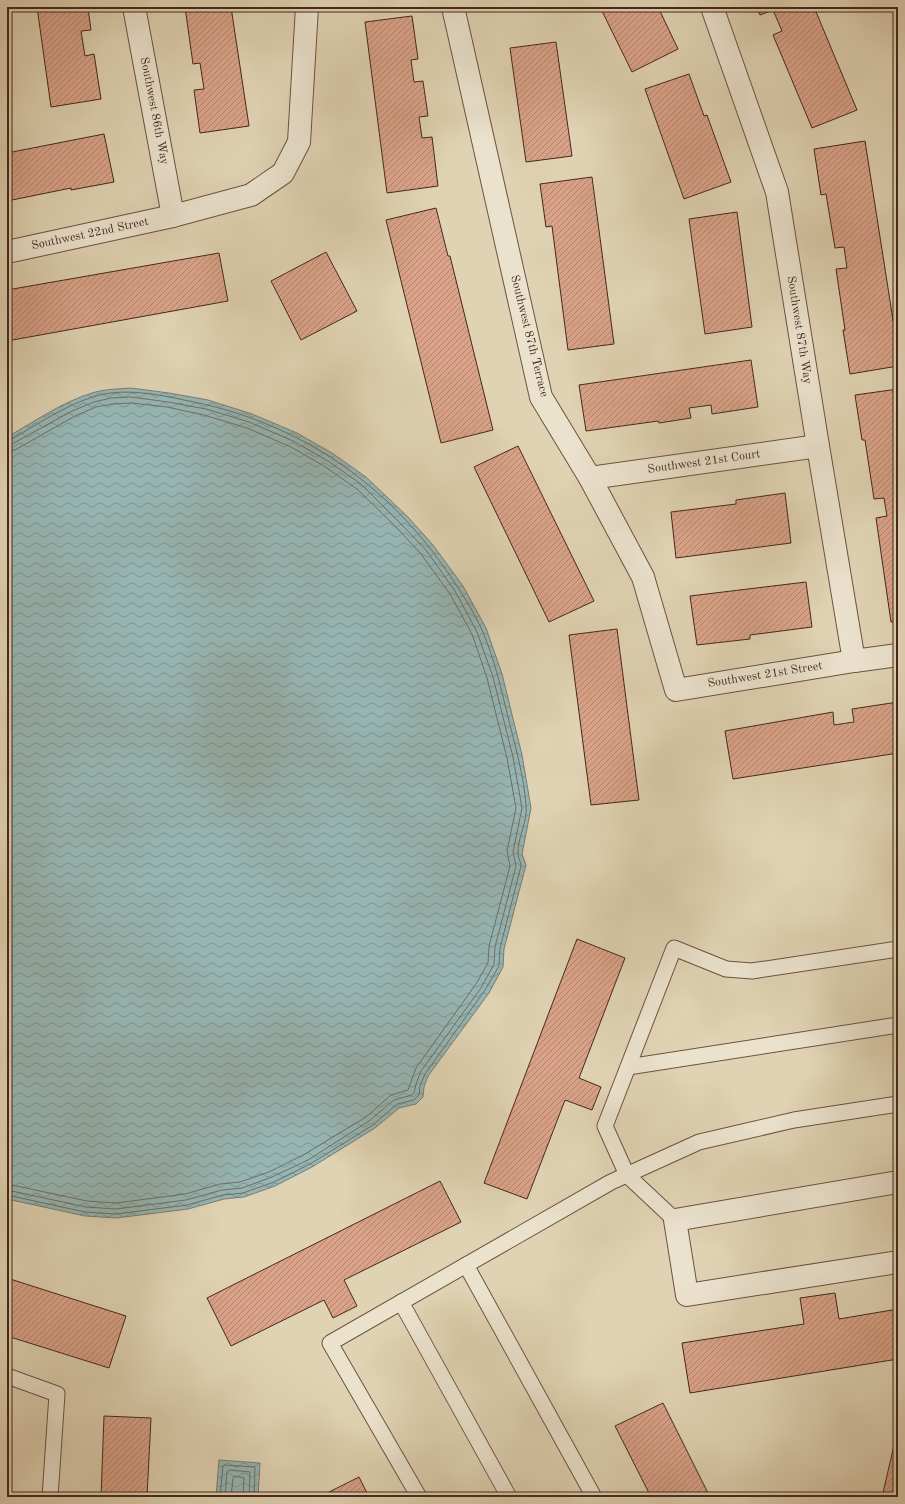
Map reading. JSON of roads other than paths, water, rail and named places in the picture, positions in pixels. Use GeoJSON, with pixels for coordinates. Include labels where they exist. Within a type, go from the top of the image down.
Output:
{"type":"FeatureCollection","features":[{"type":"Feature","properties":{"kind":"street","name":"Southwest 86th Way"},"geometry":{"type":"LineString","coordinates":[[134,7],[173,216]]}},
{"type":"Feature","properties":{"kind":"street","name":"Southwest 22nd Street"},"geometry":{"type":"LineString","coordinates":[[7,252],[173,216],[251,195],[283,173],[299,142],[307,7]]}},
{"type":"Feature","properties":{"kind":"street","name":"Southwest 87th Terrace"},"geometry":{"type":"LineString","coordinates":[[454,7],[541,397],[590,478],[643,577],[676,690]]}},
{"type":"Feature","properties":{"kind":"street","name":"Southwest 87th Way"},"geometry":{"type":"LineString","coordinates":[[712,7],[777,192],[854,660]]}},
{"type":"Feature","properties":{"kind":"street","name":"Southwest 21st Court"},"geometry":{"type":"LineString","coordinates":[[590,478],[818,446]]}},
{"type":"Feature","properties":{"kind":"street","name":"Southwest 21st Street"},"geometry":{"type":"LineString","coordinates":[[676,690],[854,660],[898,655]]}},
{"type":"Feature","properties":{"kind":"street"},"geometry":{"type":"LineString","coordinates":[[898,1182],[675,1220],[687,1295],[898,1262]]}},
{"type":"Feature","properties":{"kind":"lane"},"geometry":{"type":"LineString","coordinates":[[675,1220],[627,1175],[605,1126],[674,948],[726,970],[752,972],[898,949]]}},
{"type":"Feature","properties":{"kind":"lane"},"geometry":{"type":"LineString","coordinates":[[628,1067],[898,1025]]}},
{"type":"Feature","properties":{"kind":"lane"},"geometry":{"type":"LineString","coordinates":[[419,1497],[330,1343],[611,1182],[699,1142],[794,1120],[898,1104]]}},
{"type":"Feature","properties":{"kind":"lane"},"geometry":{"type":"LineString","coordinates":[[466,1265],[594,1497]]}},
{"type":"Feature","properties":{"kind":"lane"},"geometry":{"type":"LineString","coordinates":[[400,1302],[509,1497]]}},
{"type":"Feature","properties":{"kind":"lane"},"geometry":{"type":"LineString","coordinates":[[7,1376],[57,1394],[50,1497]]}},
{"type":"Feature","properties":{"kind":"water"},"geometry":{"type":"Polygon","coordinates":[[[131,388],[208,400],[252,414],[297,433],[332,453],[366,477],[408,517],[433,545],[463,586],[486,628],[502,674],[522,755],[531,808],[522,854],[526,865],[504,949],[503,967],[489,993],[428,1076],[424,1087],[423,1097],[416,1104],[399,1108],[375,1128],[312,1167],[275,1186],[244,1197],[224,1199],[188,1209],[116,1218],[85,1216],[7,1199],[7,437],[59,407],[81,397],[112,389],[131,388]]]}},
{"type":"Feature","properties":{"kind":"water"},"geometry":{"type":"Polygon","coordinates":[[[219,1460],[260,1463],[258,1497],[216,1497],[219,1460]]]}}]}
